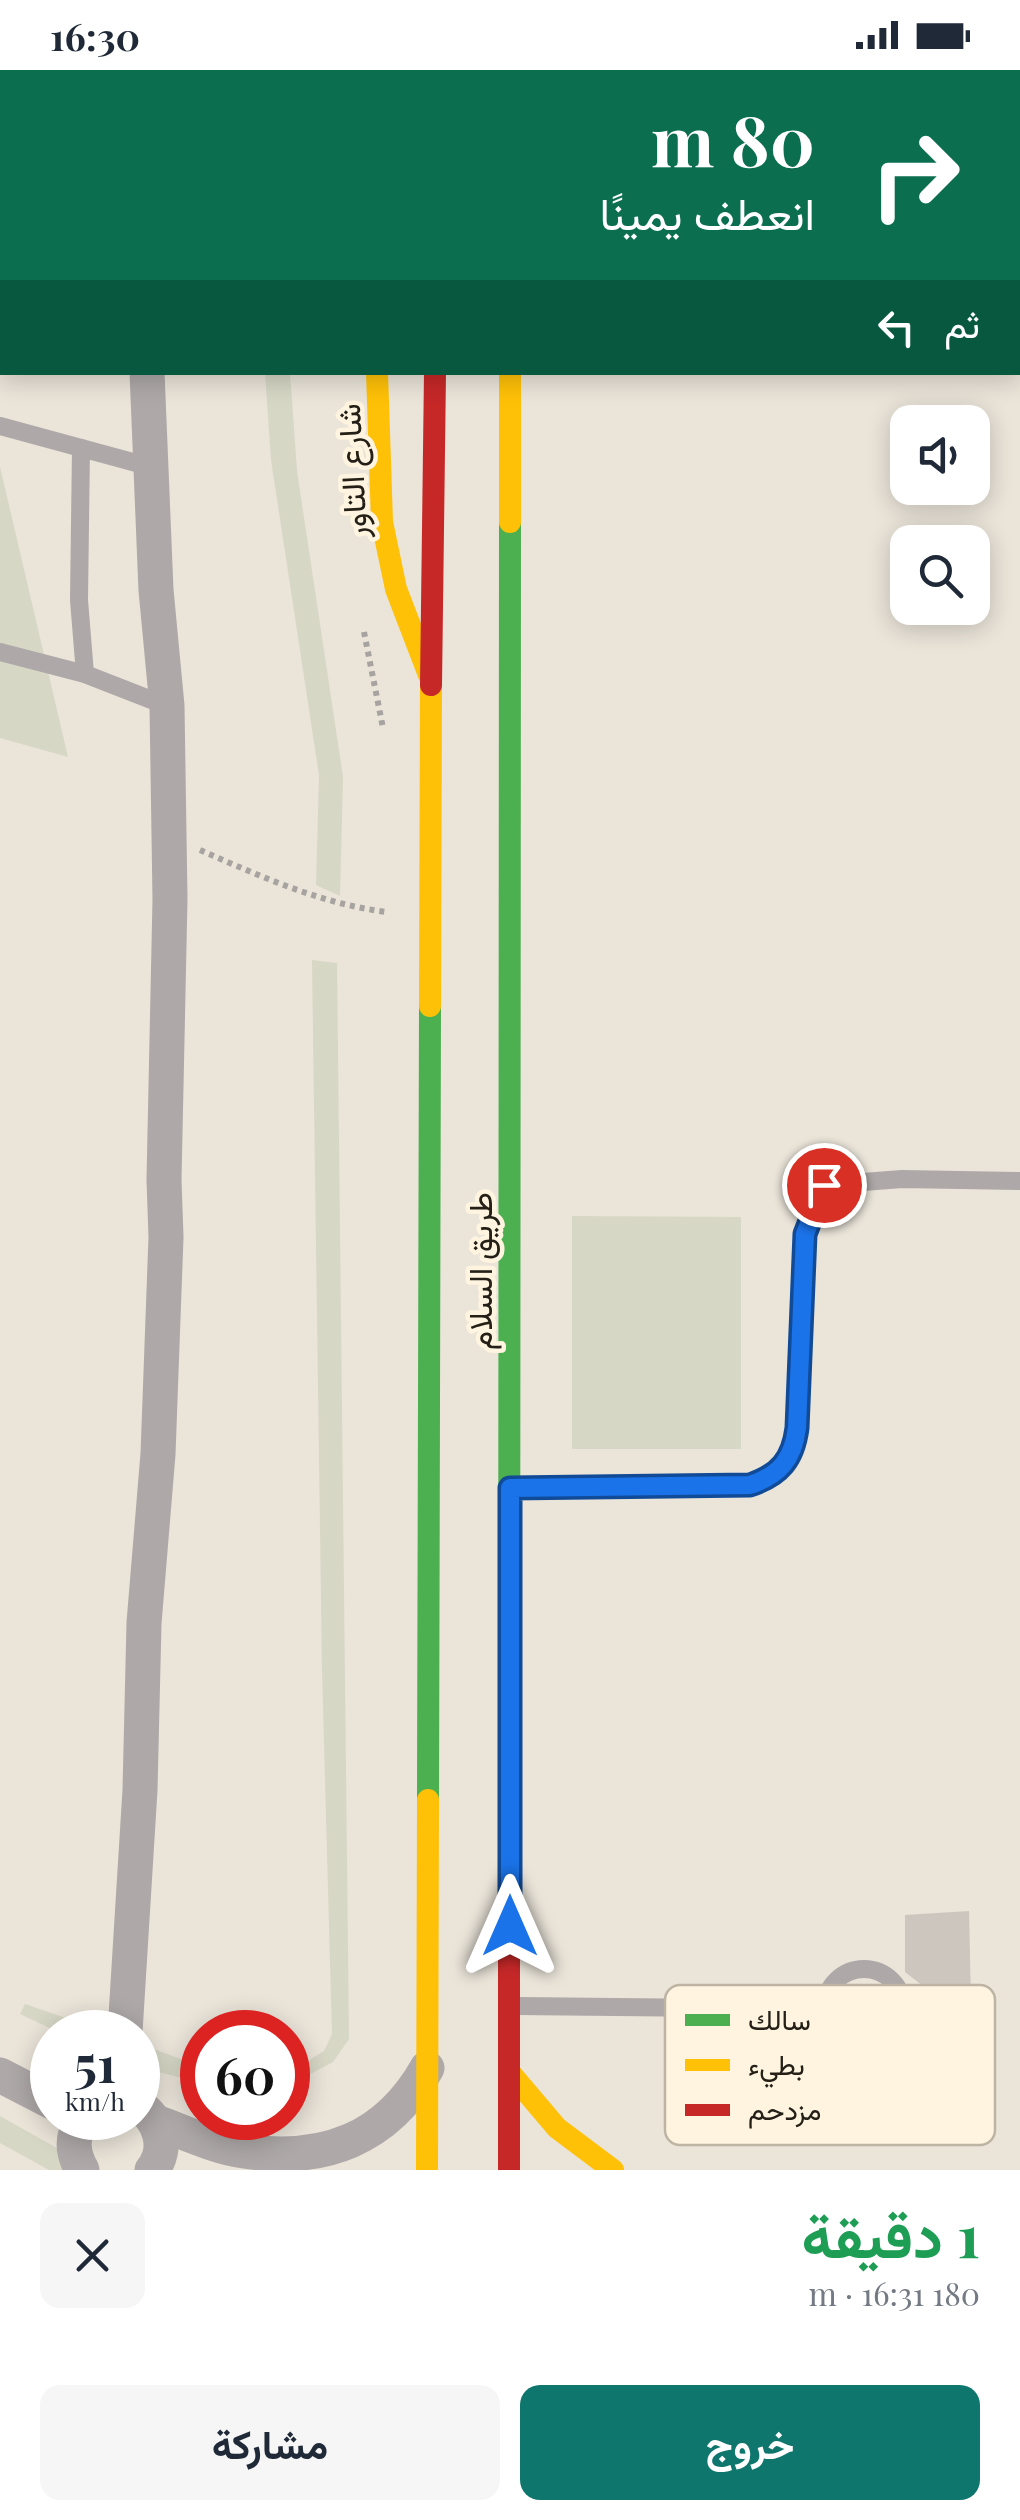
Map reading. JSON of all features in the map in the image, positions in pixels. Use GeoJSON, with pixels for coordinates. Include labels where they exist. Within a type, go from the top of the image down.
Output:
{"type":"FeatureCollection","features":[{"type":"Feature","properties":{"kind":"main road","name":"شارع التاور"},"geometry":{"type":"LineString","coordinates":[[378,375],[382,522],[396,589],[431,679]]}},
{"type":"Feature","properties":{"kind":"main road","name":"طريق السلام"},"geometry":{"type":"LineString","coordinates":[[427,2170],[431,679],[436,375]]}},
{"type":"Feature","properties":{"kind":"main road","name":"طريق السلام"},"geometry":{"type":"LineString","coordinates":[[509,2170],[510,375]]}},
{"type":"Feature","properties":{"kind":"main road"},"geometry":{"type":"LineString","coordinates":[[512,2075],[532,2105],[558,2132],[613,2170]]}},
{"type":"Feature","properties":{"kind":"street"},"geometry":{"type":"LineString","coordinates":[[126,2010],[140,1790],[144,1624],[158,1454],[166,1237],[170,899],[167,706],[156,590],[145,375]]}},
{"type":"Feature","properties":{"kind":"street"},"geometry":{"type":"LineString","coordinates":[[160,2119],[243,2152],[311,2161],[377,2128],[415,2090],[428,2067]]}},
{"type":"Feature","properties":{"kind":"street"},"geometry":{"type":"LineString","coordinates":[[0,2076],[30,2091]]}},
{"type":"Feature","properties":{"kind":"street"},"geometry":{"type":"LineString","coordinates":[[152,2170],[158,2163],[160,2139]]}},
{"type":"Feature","properties":{"kind":"street"},"geometry":{"type":"LineString","coordinates":[[74,2140],[74,2156],[82,2170]]}},
{"type":"Feature","properties":{"kind":"lane"},"geometry":{"type":"LineString","coordinates":[[0,428],[151,467]]}},
{"type":"Feature","properties":{"kind":"lane"},"geometry":{"type":"LineString","coordinates":[[81,448],[79,600],[85,674]]}},
{"type":"Feature","properties":{"kind":"lane"},"geometry":{"type":"LineString","coordinates":[[0,652],[85,674],[167,706]]}},
{"type":"Feature","properties":{"kind":"lane"},"geometry":{"type":"LineString","coordinates":[[510,1488],[750,1485],[769,1478],[784,1466],[794,1448],[805,1234],[824,1185],[902,1178],[1020,1181]]}},
{"type":"Feature","properties":{"kind":"lane"},"geometry":{"type":"LineString","coordinates":[[832,1985],[860,1969],[886,1976],[896,1985]]}},
{"type":"Feature","properties":{"kind":"lane"},"geometry":{"type":"LineString","coordinates":[[510,2006],[665,2007]]}},
{"type":"Feature","properties":{"kind":"path"},"geometry":{"type":"LineString","coordinates":[[232,863],[264,878],[358,909],[403,914]]}},
{"type":"Feature","properties":{"kind":"green space"},"geometry":{"type":"Polygon","coordinates":[[[265,375],[290,375],[297,471],[343,777],[340,896],[316,885],[319,775],[271,460],[265,375]]]}},
{"type":"Feature","properties":{"kind":"green space"},"geometry":{"type":"Polygon","coordinates":[[[0,467],[68,757],[0,738],[0,467]]]}},
{"type":"Feature","properties":{"kind":"green space"},"geometry":{"type":"Polygon","coordinates":[[[312,960],[337,963],[349,2039],[333,2062],[310,2074],[310,2060],[324,2051],[332,2034],[322,1670],[312,960]]]}},
{"type":"Feature","properties":{"kind":"green space"},"geometry":{"type":"Polygon","coordinates":[[[572,1216],[741,1217],[741,1449],[572,1449],[572,1216]]]}},
{"type":"Feature","properties":{"kind":"green space"},"geometry":{"type":"Polygon","coordinates":[[[25,2004],[43,2010],[30,2010],[30,2019],[20,2014],[25,2004]]]}},
{"type":"Feature","properties":{"kind":"green space"},"geometry":{"type":"Polygon","coordinates":[[[160,2051],[180,2059],[180,2078],[160,2072],[160,2051]]]}},
{"type":"Feature","properties":{"kind":"green space"},"geometry":{"type":"Polygon","coordinates":[[[0,2116],[30,2133],[30,2140],[43,2140],[96,2170],[49,2170],[0,2143],[0,2116]]]}},
{"type":"Feature","properties":{"kind":"building"},"geometry":{"type":"Polygon","coordinates":[[[969,1911],[971,1985],[922,1985],[905,1972],[905,1915],[969,1911]]]}},
{"type":"Feature","properties":{"kind":"traffic: fast"},"geometry":{"type":"LineString","coordinates":[[509,1898],[510,522]]}},
{"type":"Feature","properties":{"kind":"traffic: fast"},"geometry":{"type":"LineString","coordinates":[[428,1800],[430,1006]]}},
{"type":"Feature","properties":{"kind":"traffic: slow"},"geometry":{"type":"LineString","coordinates":[[377,375],[382,522],[396,589],[429,675]]}},
{"type":"Feature","properties":{"kind":"traffic: slow"},"geometry":{"type":"LineString","coordinates":[[510,375],[510,522]]}},
{"type":"Feature","properties":{"kind":"traffic: slow"},"geometry":{"type":"LineString","coordinates":[[430,1006],[431,685]]}},
{"type":"Feature","properties":{"kind":"traffic: slow"},"geometry":{"type":"LineString","coordinates":[[427,2170],[428,1800]]}},
{"type":"Feature","properties":{"kind":"traffic: slow"},"geometry":{"type":"LineString","coordinates":[[512,2075],[557,2128],[613,2170]]}},
{"type":"Feature","properties":{"kind":"traffic: jam"},"geometry":{"type":"LineString","coordinates":[[431,685],[435,375]]}},
{"type":"Feature","properties":{"kind":"traffic: jam"},"geometry":{"type":"LineString","coordinates":[[509,1898],[509,2170]]}},
{"type":"Feature","properties":{"kind":"route"},"geometry":{"type":"LineString","coordinates":[[510,1926],[510,1488],[750,1485],[769,1478],[784,1466],[794,1448],[797,1428],[805,1234],[824,1185]]}}]}
